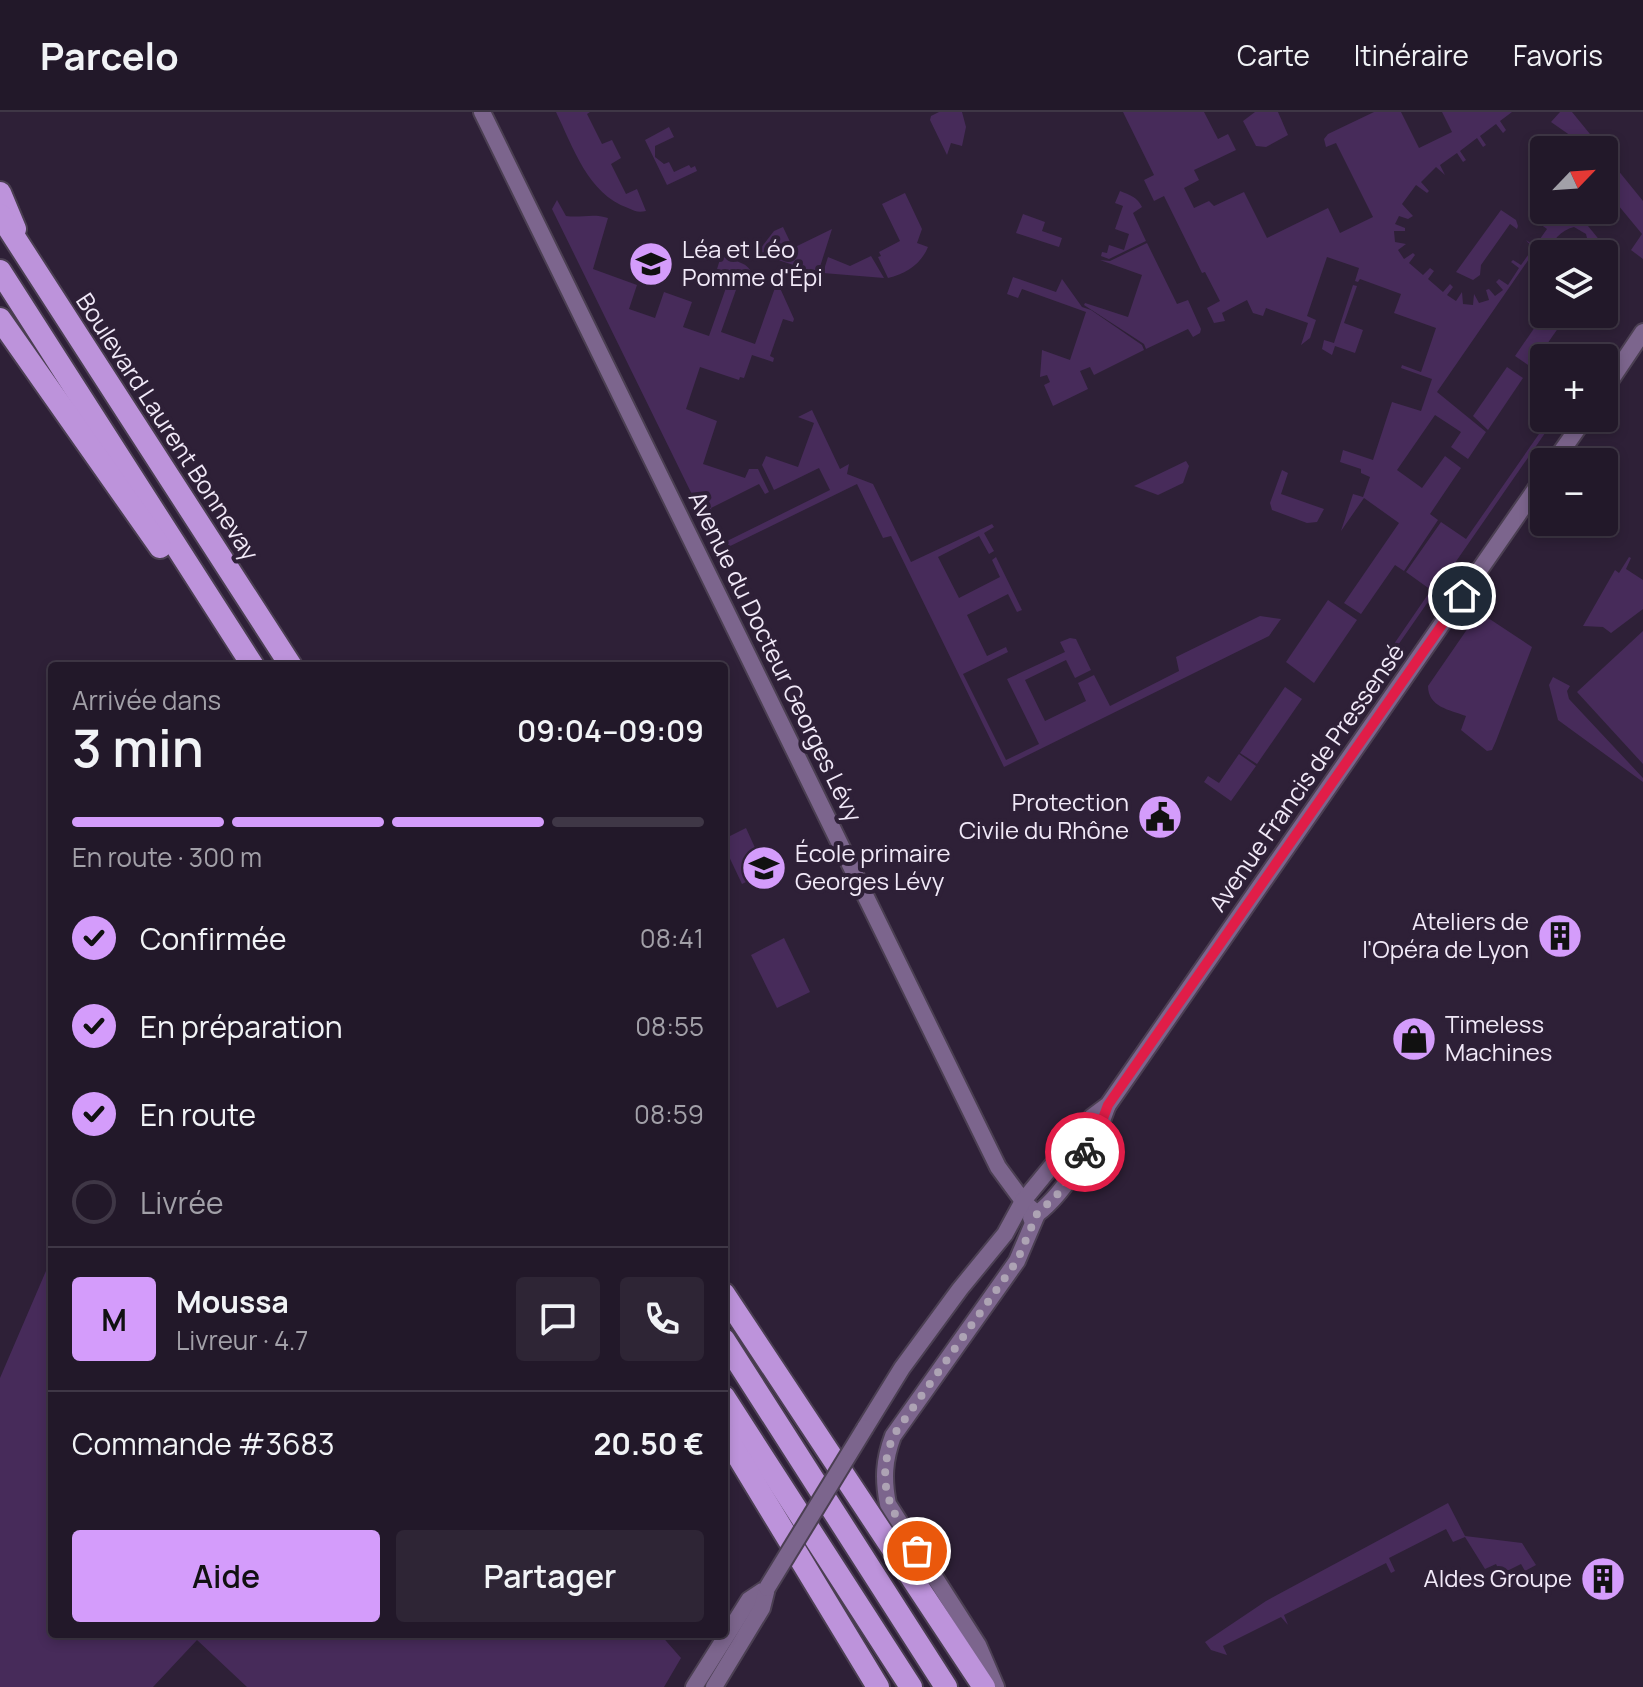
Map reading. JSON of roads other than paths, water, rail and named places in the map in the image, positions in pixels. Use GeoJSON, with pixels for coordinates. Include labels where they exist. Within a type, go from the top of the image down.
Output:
{"type":"FeatureCollection","features":[{"type":"Feature","properties":{"kind":"highway"},"geometry":{"type":"LineString","coordinates":[[0,193],[26,256]]}},
{"type":"Feature","properties":{"kind":"highway","name":"Boulevard Laurent Bonnevay"},"geometry":{"type":"LineString","coordinates":[[0,215],[288,662]]}},
{"type":"Feature","properties":{"kind":"highway"},"geometry":{"type":"LineString","coordinates":[[0,271],[250,662]]}},
{"type":"Feature","properties":{"kind":"highway"},"geometry":{"type":"LineString","coordinates":[[0,319],[174,570],[210,599]]}},
{"type":"Feature","properties":{"kind":"highway"},"geometry":{"type":"LineString","coordinates":[[728,1300],[984,1687]]}},
{"type":"Feature","properties":{"kind":"highway"},"geometry":{"type":"LineString","coordinates":[[728,1346],[946,1687]]}},
{"type":"Feature","properties":{"kind":"highway"},"geometry":{"type":"LineString","coordinates":[[728,1403],[911,1687]]}},
{"type":"Feature","properties":{"kind":"highway"},"geometry":{"type":"LineString","coordinates":[[728,1440],[878,1687]]}},
{"type":"Feature","properties":{"kind":"street","name":"Avenue du Docteur Georges Lévy"},"geometry":{"type":"LineString","coordinates":[[482,112],[998,1167],[1023,1201],[1037,1214]]}},
{"type":"Feature","properties":{"kind":"street"},"geometry":{"type":"LineString","coordinates":[[1618,369],[1643,332]]}},
{"type":"Feature","properties":{"kind":"street","name":"Avenue Francis de Pressensé"},"geometry":{"type":"LineString","coordinates":[[1005,1234],[1037,1214],[1057,1195],[1076,1167],[1108,1105],[1530,497]]}},
{"type":"Feature","properties":{"kind":"street","name":"Avenue Francis de Pressensé"},"geometry":{"type":"LineString","coordinates":[[714,1687],[762,1608],[767,1588],[910,1358],[1005,1234],[1023,1201],[1092,1117],[1108,1105]]}},
{"type":"Feature","properties":{"kind":"street"},"geometry":{"type":"LineString","coordinates":[[996,1687],[978,1645],[888,1504],[884,1463],[893,1436],[1017,1261],[1037,1214]]}},
{"type":"Feature","properties":{"kind":"street","name":"Avenue Francis de Pressensé"},"geometry":{"type":"LineString","coordinates":[[728,1633],[749,1600],[767,1588]]}},
{"type":"Feature","properties":{"kind":"street","name":"Avenue Francis de Pressensé"},"geometry":{"type":"LineString","coordinates":[[694,1687],[725,1638]]}},
{"type":"Feature","properties":{"kind":"place","name":"Léa et Léo Pomme d'Épi"},"geometry":{"type":"Point","coordinates":[651,264]}},
{"type":"Feature","properties":{"kind":"place","name":"Protection Civile du Rhône"},"geometry":{"type":"Point","coordinates":[1160,817]}},
{"type":"Feature","properties":{"kind":"place","name":"École primaire Georges Lévy"},"geometry":{"type":"Point","coordinates":[764,868]}},
{"type":"Feature","properties":{"kind":"place","name":"Ateliers de l'Opéra de Lyon"},"geometry":{"type":"Point","coordinates":[1560,936]}},
{"type":"Feature","properties":{"kind":"place","name":"Timeless Machines"},"geometry":{"type":"Point","coordinates":[1414,1039]}},
{"type":"Feature","properties":{"kind":"place","name":"Aldes Groupe"},"geometry":{"type":"Point","coordinates":[1603,1579]}}]}
